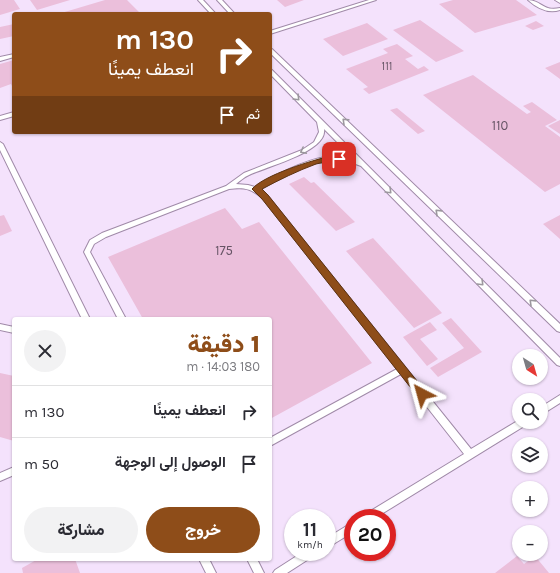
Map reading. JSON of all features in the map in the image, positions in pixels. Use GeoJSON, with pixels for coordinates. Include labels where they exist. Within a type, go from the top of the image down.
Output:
{"type":"FeatureCollection","features":[{"type":"Feature","properties":{"kind":"lane"},"geometry":{"type":"LineString","coordinates":[[200,0],[212,12]]}},
{"type":"Feature","properties":{"kind":"lane"},"geometry":{"type":"LineString","coordinates":[[219,0],[231,12]]}},
{"type":"Feature","properties":{"kind":"lane"},"geometry":{"type":"LineString","coordinates":[[272,32],[374,0]]}},
{"type":"Feature","properties":{"kind":"lane"},"geometry":{"type":"LineString","coordinates":[[530,0],[546,10],[554,11],[560,9]]}},
{"type":"Feature","properties":{"kind":"lane"},"geometry":{"type":"LineString","coordinates":[[272,52],[560,329]]}},
{"type":"Feature","properties":{"kind":"lane"},"geometry":{"type":"LineString","coordinates":[[0,59],[12,56]]}},
{"type":"Feature","properties":{"kind":"lane"},"geometry":{"type":"LineString","coordinates":[[272,73],[560,363]]}},
{"type":"Feature","properties":{"kind":"lane"},"geometry":{"type":"LineString","coordinates":[[0,118],[12,115]]}},
{"type":"Feature","properties":{"kind":"lane"},"geometry":{"type":"LineString","coordinates":[[228,187],[246,174],[304,151],[316,142],[322,132],[320,120]]}},
{"type":"Feature","properties":{"kind":"lane"},"geometry":{"type":"LineString","coordinates":[[0,144],[85,317]]}},
{"type":"Feature","properties":{"kind":"lane"},"geometry":{"type":"LineString","coordinates":[[256,189],[281,175],[331,158],[348,159],[363,164]]}},
{"type":"Feature","properties":{"kind":"lane"},"geometry":{"type":"LineString","coordinates":[[121,317],[87,252],[92,242],[104,235],[228,187],[243,185],[256,189],[265,197],[470,455]]}},
{"type":"Feature","properties":{"kind":"lane"},"geometry":{"type":"LineString","coordinates":[[0,327],[12,330]]}},
{"type":"Feature","properties":{"kind":"lane"},"geometry":{"type":"LineString","coordinates":[[272,441],[402,370]]}},
{"type":"Feature","properties":{"kind":"lane"},"geometry":{"type":"LineString","coordinates":[[548,407],[560,399]]}},
{"type":"Feature","properties":{"kind":"lane"},"geometry":{"type":"LineString","coordinates":[[382,509],[512,429]]}},
{"type":"Feature","properties":{"kind":"lane"},"geometry":{"type":"LineString","coordinates":[[0,477],[12,472]]}},
{"type":"Feature","properties":{"kind":"lane"},"geometry":{"type":"LineString","coordinates":[[205,561],[211,573]]}},
{"type":"Feature","properties":{"kind":"lane"},"geometry":{"type":"LineString","coordinates":[[253,561],[259,573]]}},
{"type":"Feature","properties":{"kind":"lane"},"geometry":{"type":"LineString","coordinates":[[278,573],[297,561]]}},
{"type":"Feature","properties":{"kind":"building"},"geometry":{"type":"Polygon","coordinates":[[[0,0],[14,0],[20,9],[0,15],[0,0]]]}},
{"type":"Feature","properties":{"kind":"building"},"geometry":{"type":"Polygon","coordinates":[[[30,0],[70,0],[37,10],[30,0]]]}},
{"type":"Feature","properties":{"kind":"building"},"geometry":{"type":"Polygon","coordinates":[[[105,0],[127,0],[139,12],[65,12],[105,0]]]}},
{"type":"Feature","properties":{"kind":"building"},"geometry":{"type":"Polygon","coordinates":[[[277,0],[304,0],[285,7],[277,0]]]}},
{"type":"Feature","properties":{"kind":"building"},"geometry":{"type":"Polygon","coordinates":[[[453,0],[516,0],[537,15],[475,33],[439,4],[453,0]]]}},
{"type":"Feature","properties":{"kind":"building"},"geometry":{"type":"Polygon","coordinates":[[[420,20],[464,51],[436,62],[393,30],[420,20]]]}},
{"type":"Feature","properties":{"kind":"building"},"geometry":{"type":"Polygon","coordinates":[[[536,21],[544,26],[533,30],[525,26],[536,21]]]}},
{"type":"Feature","properties":{"kind":"building"},"geometry":{"type":"Polygon","coordinates":[[[367,23],[388,39],[343,56],[323,39],[367,23]]]}},
{"type":"Feature","properties":{"kind":"building"},"geometry":{"type":"Polygon","coordinates":[[[12,24],[12,36],[0,39],[0,27],[12,24]]]}},
{"type":"Feature","properties":{"kind":"building"},"geometry":{"type":"Polygon","coordinates":[[[397,44],[413,56],[405,59],[418,69],[424,66],[429,70],[369,94],[363,89],[368,87],[346,69],[388,53],[383,49],[397,44]]]}},
{"type":"Feature","properties":{"kind":"building"},"geometry":{"type":"Polygon","coordinates":[[[12,61],[12,86],[11,84],[0,88],[0,64],[12,61]]]}},
{"type":"Feature","properties":{"kind":"building"},"geometry":{"type":"Polygon","coordinates":[[[560,62],[560,79],[545,68],[560,62]]]}},
{"type":"Feature","properties":{"kind":"building"},"geometry":{"type":"Polygon","coordinates":[[[473,75],[527,114],[531,112],[523,106],[532,102],[557,120],[545,126],[560,137],[560,184],[545,192],[423,95],[473,75]]]}},
{"type":"Feature","properties":{"kind":"building"},"geometry":{"type":"Polygon","coordinates":[[[397,108],[425,131],[418,134],[390,110],[397,108]]]}},
{"type":"Feature","properties":{"kind":"building"},"geometry":{"type":"Polygon","coordinates":[[[560,120],[560,134],[548,126],[560,120]]]}},
{"type":"Feature","properties":{"kind":"building"},"geometry":{"type":"Polygon","coordinates":[[[304,177],[311,183],[314,182],[355,222],[336,231],[289,184],[304,177]]]}},
{"type":"Feature","properties":{"kind":"building"},"geometry":{"type":"Polygon","coordinates":[[[225,208],[242,229],[259,222],[372,363],[272,418],[272,317],[142,317],[108,257],[225,208]]]}},
{"type":"Feature","properties":{"kind":"building"},"geometry":{"type":"Polygon","coordinates":[[[4,215],[12,231],[0,236],[0,216],[4,215]]]}},
{"type":"Feature","properties":{"kind":"building"},"geometry":{"type":"Polygon","coordinates":[[[560,215],[560,239],[543,224],[560,215]]]}},
{"type":"Feature","properties":{"kind":"building"},"geometry":{"type":"Polygon","coordinates":[[[373,238],[442,313],[414,328],[346,251],[373,238]]]}},
{"type":"Feature","properties":{"kind":"building"},"geometry":{"type":"Polygon","coordinates":[[[451,318],[482,352],[438,377],[430,368],[464,348],[442,323],[451,318]]]}},
{"type":"Feature","properties":{"kind":"building"},"geometry":{"type":"Polygon","coordinates":[[[430,322],[437,330],[420,339],[438,359],[427,366],[403,337],[430,322]]]}},
{"type":"Feature","properties":{"kind":"building"},"geometry":{"type":"Polygon","coordinates":[[[0,373],[12,376],[12,440],[0,437],[0,373]]]}},
{"type":"Feature","properties":{"kind":"building"},"geometry":{"type":"Polygon","coordinates":[[[512,560],[521,561],[524,564],[528,561],[539,561],[549,573],[495,573],[512,560]]]}},
{"type":"Feature","properties":{"kind":"building"},"geometry":{"type":"Polygon","coordinates":[[[34,561],[76,561],[80,573],[23,573],[22,568],[34,561]]]}},
{"type":"Feature","properties":{"kind":"route"},"geometry":{"type":"LineString","coordinates":[[339,159],[331,158],[315,162],[281,175],[256,189],[265,197],[422,394]]}}]}
